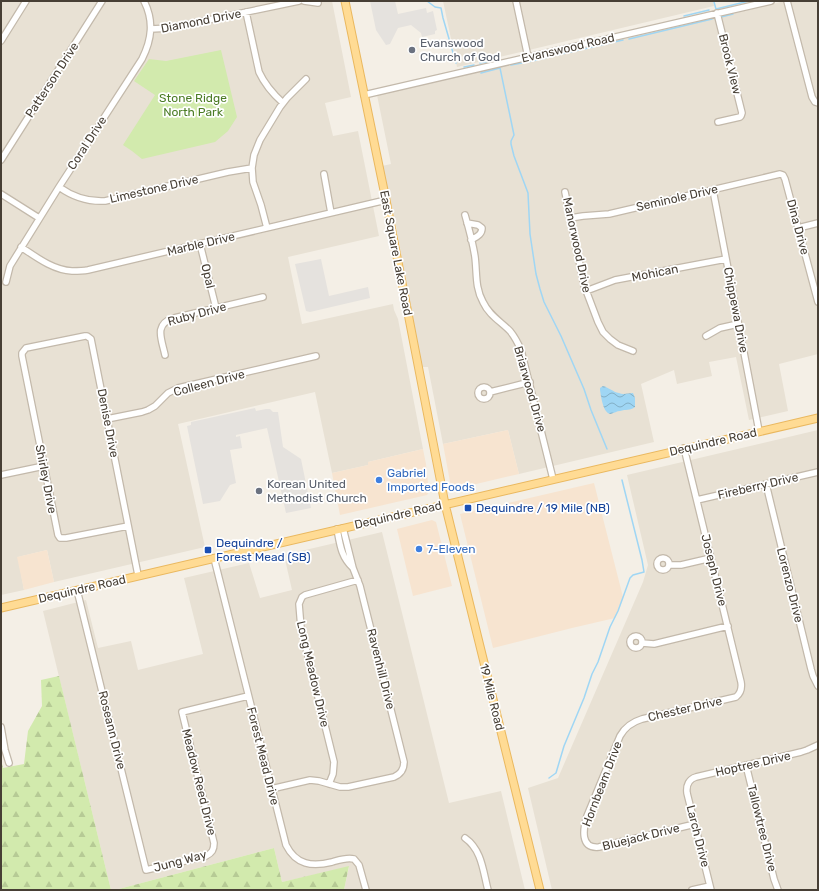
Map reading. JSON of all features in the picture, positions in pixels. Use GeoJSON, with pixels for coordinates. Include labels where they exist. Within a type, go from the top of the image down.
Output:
{"type":"FeatureCollection","features":[{"type":"Feature","properties":{"kind":"main road","name":"East Square Lake Road"},"geometry":{"type":"LineString","coordinates":[[345,1],[386,200],[445,504]]}},
{"type":"Feature","properties":{"kind":"main road","name":"Dequindre Road"},"geometry":{"type":"LineString","coordinates":[[1,608],[818,418]]}},
{"type":"Feature","properties":{"kind":"main road","name":"19 Mile Road"},"geometry":{"type":"LineString","coordinates":[[445,504],[540,890]]}},
{"type":"Feature","properties":{"kind":"street"},"geometry":{"type":"LineString","coordinates":[[1,41],[26,1]]}},
{"type":"Feature","properties":{"kind":"street","name":"Patterson Drive"},"geometry":{"type":"LineString","coordinates":[[1,160],[102,1]]}},
{"type":"Feature","properties":{"kind":"street","name":"Coral Drive"},"geometry":{"type":"LineString","coordinates":[[6,282],[10,266],[21,247],[142,59],[148,46],[151,29],[149,15],[144,1]]}},
{"type":"Feature","properties":{"kind":"street","name":"Diamond Drive"},"geometry":{"type":"LineString","coordinates":[[151,29],[170,28],[298,1]]}},
{"type":"Feature","properties":{"kind":"street"},"geometry":{"type":"LineString","coordinates":[[304,1],[318,3]]}},
{"type":"Feature","properties":{"kind":"street"},"geometry":{"type":"LineString","coordinates":[[516,1],[528,57]]}},
{"type":"Feature","properties":{"kind":"street","name":"Evanswood Road"},"geometry":{"type":"LineString","coordinates":[[364,95],[771,1]]}},
{"type":"Feature","properties":{"kind":"street"},"geometry":{"type":"LineString","coordinates":[[788,1],[812,97],[815,102],[818,103]]}},
{"type":"Feature","properties":{"kind":"street"},"geometry":{"type":"LineString","coordinates":[[246,12],[257,66],[261,76],[270,91],[283,103]]}},
{"type":"Feature","properties":{"kind":"street","name":"Brook View"},"geometry":{"type":"LineString","coordinates":[[717,13],[742,110],[740,117],[718,122]]}},
{"type":"Feature","properties":{"kind":"street"},"geometry":{"type":"LineString","coordinates":[[267,228],[254,185],[252,168],[253,159],[257,147],[283,103],[306,79]]}},
{"type":"Feature","properties":{"kind":"street","name":"Limestone Drive"},"geometry":{"type":"LineString","coordinates":[[59,187],[69,194],[80,198],[93,201],[105,200],[252,168]]}},
{"type":"Feature","properties":{"kind":"street"},"geometry":{"type":"LineString","coordinates":[[324,174],[332,213]]}},
{"type":"Feature","properties":{"kind":"street","name":"Seminole Drive"},"geometry":{"type":"LineString","coordinates":[[570,218],[609,214],[780,174],[783,175]]}},
{"type":"Feature","properties":{"kind":"street","name":"Dina Drive"},"geometry":{"type":"LineString","coordinates":[[783,175],[818,302]]}},
{"type":"Feature","properties":{"kind":"street","name":"Chippewa Drive"},"geometry":{"type":"LineString","coordinates":[[713,190],[759,431]]}},
{"type":"Feature","properties":{"kind":"street","name":"Manorwood Drive"},"geometry":{"type":"LineString","coordinates":[[565,192],[582,279],[598,322],[606,335],[618,345],[633,351]]}},
{"type":"Feature","properties":{"kind":"street"},"geometry":{"type":"LineString","coordinates":[[1,194],[40,218]]}},
{"type":"Feature","properties":{"kind":"street","name":"Marble Drive"},"geometry":{"type":"LineString","coordinates":[[21,247],[48,264],[62,269],[72,271],[94,269],[386,200]]}},
{"type":"Feature","properties":{"kind":"street","name":"Briarwood Drive"},"geometry":{"type":"LineString","coordinates":[[465,215],[475,262],[476,283],[480,296],[486,309],[510,332],[518,343],[530,382],[553,479]]}},
{"type":"Feature","properties":{"kind":"street"},"geometry":{"type":"LineString","coordinates":[[467,223],[478,225],[482,228],[479,235],[471,240]]}},
{"type":"Feature","properties":{"kind":"street"},"geometry":{"type":"LineString","coordinates":[[798,228],[818,223]]}},
{"type":"Feature","properties":{"kind":"street","name":"Opal"},"geometry":{"type":"LineString","coordinates":[[200,244],[216,308]]}},
{"type":"Feature","properties":{"kind":"street","name":"Mohican"},"geometry":{"type":"LineString","coordinates":[[586,291],[615,280],[726,259]]}},
{"type":"Feature","properties":{"kind":"street","name":"Ruby Drive"},"geometry":{"type":"LineString","coordinates":[[165,355],[160,331],[163,323],[170,319],[264,297]]}},
{"type":"Feature","properties":{"kind":"street"},"geometry":{"type":"LineString","coordinates":[[706,336],[720,328],[738,324]]}},
{"type":"Feature","properties":{"kind":"street","name":"Denise Drive"},"geometry":{"type":"LineString","coordinates":[[24,350],[29,347],[85,336],[91,339],[138,576]]}},
{"type":"Feature","properties":{"kind":"street","name":"Shirley Drive"},"geometry":{"type":"LineString","coordinates":[[24,350],[22,356],[57,533],[60,538],[66,538],[128,526]]}},
{"type":"Feature","properties":{"kind":"street","name":"Colleen Drive"},"geometry":{"type":"LineString","coordinates":[[107,420],[148,410],[155,406],[168,393],[178,388],[316,356]]}},
{"type":"Feature","properties":{"kind":"street"},"geometry":{"type":"LineString","coordinates":[[490,392],[530,382]]}},
{"type":"Feature","properties":{"kind":"street","name":"Joseph Drive"},"geometry":{"type":"LineString","coordinates":[[684,448],[742,682],[742,689],[740,692]]}},
{"type":"Feature","properties":{"kind":"street"},"geometry":{"type":"LineString","coordinates":[[1,474],[44,466]]}},
{"type":"Feature","properties":{"kind":"street","name":"Fireberry Drive"},"geometry":{"type":"LineString","coordinates":[[697,500],[818,472]]}},
{"type":"Feature","properties":{"kind":"street","name":"Lorenzo Drive"},"geometry":{"type":"LineString","coordinates":[[766,484],[811,669],[818,686]]}},
{"type":"Feature","properties":{"kind":"street","name":"Ravenhill Drive"},"geometry":{"type":"LineString","coordinates":[[329,784],[340,787],[348,787],[394,777],[400,774],[404,765],[358,580],[353,568],[346,562],[340,529]]}},
{"type":"Feature","properties":{"kind":"street","name":"Forest Mead Drive"},"geometry":{"type":"LineString","coordinates":[[214,558],[283,839],[288,850],[300,861],[315,865],[346,859],[354,860],[359,865],[366,890]]}},
{"type":"Feature","properties":{"kind":"street"},"geometry":{"type":"LineString","coordinates":[[669,565],[681,565],[711,558]]}},
{"type":"Feature","properties":{"kind":"street","name":"Long Meadow Drive"},"geometry":{"type":"LineString","coordinates":[[329,784],[333,774],[334,762],[301,628],[299,604],[302,597],[305,595],[358,580]]}},
{"type":"Feature","properties":{"kind":"street","name":"Roseann Drive"},"geometry":{"type":"LineString","coordinates":[[77,590],[146,870]]}},
{"type":"Feature","properties":{"kind":"street"},"geometry":{"type":"LineString","coordinates":[[642,643],[654,644],[728,626]]}},
{"type":"Feature","properties":{"kind":"street","name":"Chester Drive"},"geometry":{"type":"LineString","coordinates":[[629,725],[637,720],[733,697],[739,695],[740,692]]}},
{"type":"Feature","properties":{"kind":"street","name":"Meadow Reed Drive"},"geometry":{"type":"LineString","coordinates":[[213,852],[214,843],[182,712],[248,696]]}},
{"type":"Feature","properties":{"kind":"street","name":"Hornbeam Drive"},"geometry":{"type":"LineString","coordinates":[[587,844],[584,837],[585,822],[620,736],[629,725]]}},
{"type":"Feature","properties":{"kind":"street"},"geometry":{"type":"LineString","coordinates":[[1,727],[9,763]]}},
{"type":"Feature","properties":{"kind":"street","name":"Hoptree Drive"},"geometry":{"type":"LineString","coordinates":[[689,782],[696,777],[807,750],[818,745]]}},
{"type":"Feature","properties":{"kind":"street","name":"Tallowtree Drive"},"geometry":{"type":"LineString","coordinates":[[746,765],[778,890]]}},
{"type":"Feature","properties":{"kind":"street"},"geometry":{"type":"LineString","coordinates":[[271,789],[310,780],[329,784]]}},
{"type":"Feature","properties":{"kind":"street","name":"Larch Drive"},"geometry":{"type":"LineString","coordinates":[[689,782],[687,786],[687,793],[711,888]]}},
{"type":"Feature","properties":{"kind":"street","name":"Bluejack Drive"},"geometry":{"type":"LineString","coordinates":[[587,844],[595,848],[695,824]]}},
{"type":"Feature","properties":{"kind":"street"},"geometry":{"type":"LineString","coordinates":[[465,838],[473,845],[478,854],[488,890]]}},
{"type":"Feature","properties":{"kind":"street","name":"Jung Way"},"geometry":{"type":"LineString","coordinates":[[146,870],[210,855],[213,852]]}},
{"type":"Feature","properties":{"kind":"street"},"geometry":{"type":"LineString","coordinates":[[692,890],[711,888]]}},
{"type":"Feature","properties":{"kind":"shaded area"},"geometry":{"type":"Polygon","coordinates":[[[1,1],[332,1],[351,97],[325,103],[333,136],[358,131],[379,236],[288,257],[302,324],[393,304],[398,319],[423,449],[368,462],[368,465],[332,473],[315,392],[178,424],[205,547],[54,582],[47,550],[18,557],[24,590],[1,595],[1,1]]]}},
{"type":"Feature","properties":{"kind":"shaded area"},"geometry":{"type":"Polygon","coordinates":[[[370,1],[395,1],[398,14],[426,8],[427,13],[433,11],[437,30],[435,31],[435,34],[422,37],[421,33],[411,25],[398,28],[390,44],[386,45],[376,30],[370,1]]]}},
{"type":"Feature","properties":{"kind":"shaded area"},"geometry":{"type":"Polygon","coordinates":[[[443,1],[713,1],[714,6],[457,67],[443,1]]]}},
{"type":"Feature","properties":{"kind":"shaded area"},"geometry":{"type":"Polygon","coordinates":[[[785,1],[818,1],[818,354],[779,364],[788,411],[749,420],[736,357],[709,362],[712,376],[677,384],[674,370],[641,384],[654,442],[519,474],[508,430],[443,444],[428,367],[422,367],[396,226],[382,166],[391,164],[377,95],[785,1]]]}},
{"type":"Feature","properties":{"kind":"shaded area"},"geometry":{"type":"Polygon","coordinates":[[[321,259],[329,296],[368,287],[370,298],[310,312],[306,311],[295,264],[321,259]]]}},
{"type":"Feature","properties":{"kind":"shaded area"},"geometry":{"type":"Polygon","coordinates":[[[255,408],[256,411],[270,409],[273,412],[278,412],[283,447],[301,459],[311,508],[286,513],[267,428],[236,435],[236,437],[240,436],[242,448],[230,450],[236,483],[230,485],[220,501],[203,504],[187,426],[191,425],[191,422],[255,408]]]}},
{"type":"Feature","properties":{"kind":"shaded area"},"geometry":{"type":"Polygon","coordinates":[[[508,430],[519,474],[455,489],[451,487],[443,444],[508,430]]]}},
{"type":"Feature","properties":{"kind":"shaded area"},"geometry":{"type":"Polygon","coordinates":[[[818,430],[818,890],[552,890],[528,788],[558,778],[643,582],[648,565],[627,475],[818,430]]]}},
{"type":"Feature","properties":{"kind":"shaded area"},"geometry":{"type":"Polygon","coordinates":[[[423,449],[429,492],[427,495],[340,515],[332,473],[368,465],[368,462],[423,449]]]}},
{"type":"Feature","properties":{"kind":"shaded area"},"geometry":{"type":"Polygon","coordinates":[[[594,483],[623,597],[615,618],[493,648],[460,514],[594,483]]]}},
{"type":"Feature","properties":{"kind":"shaded area"},"geometry":{"type":"Polygon","coordinates":[[[432,520],[436,522],[452,586],[413,596],[397,529],[432,520]]]}},
{"type":"Feature","properties":{"kind":"shaded area"},"geometry":{"type":"Polygon","coordinates":[[[382,532],[449,803],[501,791],[525,890],[344,890],[349,867],[282,882],[274,848],[111,890],[43,611],[86,600],[98,648],[131,641],[138,670],[203,654],[184,578],[249,563],[260,598],[292,590],[284,555],[382,532]]]}},
{"type":"Feature","properties":{"kind":"shaded area"},"geometry":{"type":"Polygon","coordinates":[[[47,550],[54,582],[24,590],[17,557],[47,550]]]}},
{"type":"Feature","properties":{"kind":"green space","name":"Stone Ridge North Park"},"geometry":{"type":"Polygon","coordinates":[[[221,50],[237,117],[228,131],[215,142],[142,159],[123,145],[155,95],[134,81],[149,59],[166,61],[221,50]]]}},
{"type":"Feature","properties":{"kind":"green space"},"geometry":{"type":"Polygon","coordinates":[[[59,676],[111,890],[1,890],[1,759],[3,768],[24,764],[28,731],[42,706],[41,680],[59,676]]]}},
{"type":"Feature","properties":{"kind":"green space"},"geometry":{"type":"Polygon","coordinates":[[[274,848],[282,882],[349,866],[344,890],[115,890],[274,848]]]}},
{"type":"Feature","properties":{"kind":"water"},"geometry":{"type":"Polygon","coordinates":[[[603,386],[621,394],[633,393],[635,398],[635,407],[611,414],[608,413],[604,408],[601,396],[600,388],[603,386]]]}},
{"type":"Feature","properties":{"kind":"waterway"},"geometry":{"type":"LineString","coordinates":[[427,1],[435,7],[441,8],[456,63]]}},
{"type":"Feature","properties":{"kind":"waterway"},"geometry":{"type":"LineString","coordinates":[[714,2],[716,9],[749,1]]}},
{"type":"Feature","properties":{"kind":"waterway"},"geometry":{"type":"LineString","coordinates":[[684,16],[709,10]]}},
{"type":"Feature","properties":{"kind":"waterway"},"geometry":{"type":"LineString","coordinates":[[721,17],[733,14]]}},
{"type":"Feature","properties":{"kind":"waterway"},"geometry":{"type":"LineString","coordinates":[[629,39],[712,19]]}},
{"type":"Feature","properties":{"kind":"waterway"},"geometry":{"type":"LineString","coordinates":[[557,55],[623,40]]}},
{"type":"Feature","properties":{"kind":"waterway"},"geometry":{"type":"LineString","coordinates":[[541,59],[551,56]]}},
{"type":"Feature","properties":{"kind":"waterway"},"geometry":{"type":"LineString","coordinates":[[480,63],[495,60]]}},
{"type":"Feature","properties":{"kind":"waterway"},"geometry":{"type":"LineString","coordinates":[[511,65],[537,60]]}},
{"type":"Feature","properties":{"kind":"waterway"},"geometry":{"type":"LineString","coordinates":[[464,67],[474,65]]}},
{"type":"Feature","properties":{"kind":"waterway"},"geometry":{"type":"LineString","coordinates":[[481,73],[500,68],[514,135],[511,144],[528,193],[530,234],[536,274],[540,289],[544,302],[561,336],[584,389],[607,449]]}},
{"type":"Feature","properties":{"kind":"waterway"},"geometry":{"type":"LineString","coordinates":[[549,778],[556,773],[564,746],[630,578],[633,575],[644,572],[622,480]]}},
{"type":"Feature","properties":{"kind":"place","name":"Evanswood Church of God"},"geometry":{"type":"Point","coordinates":[412,50]}},
{"type":"Feature","properties":{"kind":"place","name":"Gabriel Imported Foods"},"geometry":{"type":"Point","coordinates":[379,480]}},
{"type":"Feature","properties":{"kind":"place","name":"Korean United Methodist Church"},"geometry":{"type":"Point","coordinates":[259,491]}},
{"type":"Feature","properties":{"kind":"place","name":"Dequindre / 19 Mile (NB)"},"geometry":{"type":"Point","coordinates":[468,508]}},
{"type":"Feature","properties":{"kind":"place","name":"7-Eleven"},"geometry":{"type":"Point","coordinates":[419,549]}},
{"type":"Feature","properties":{"kind":"place","name":"Dequindre / Forest Mead (SB)"},"geometry":{"type":"Point","coordinates":[208,550]}}]}
